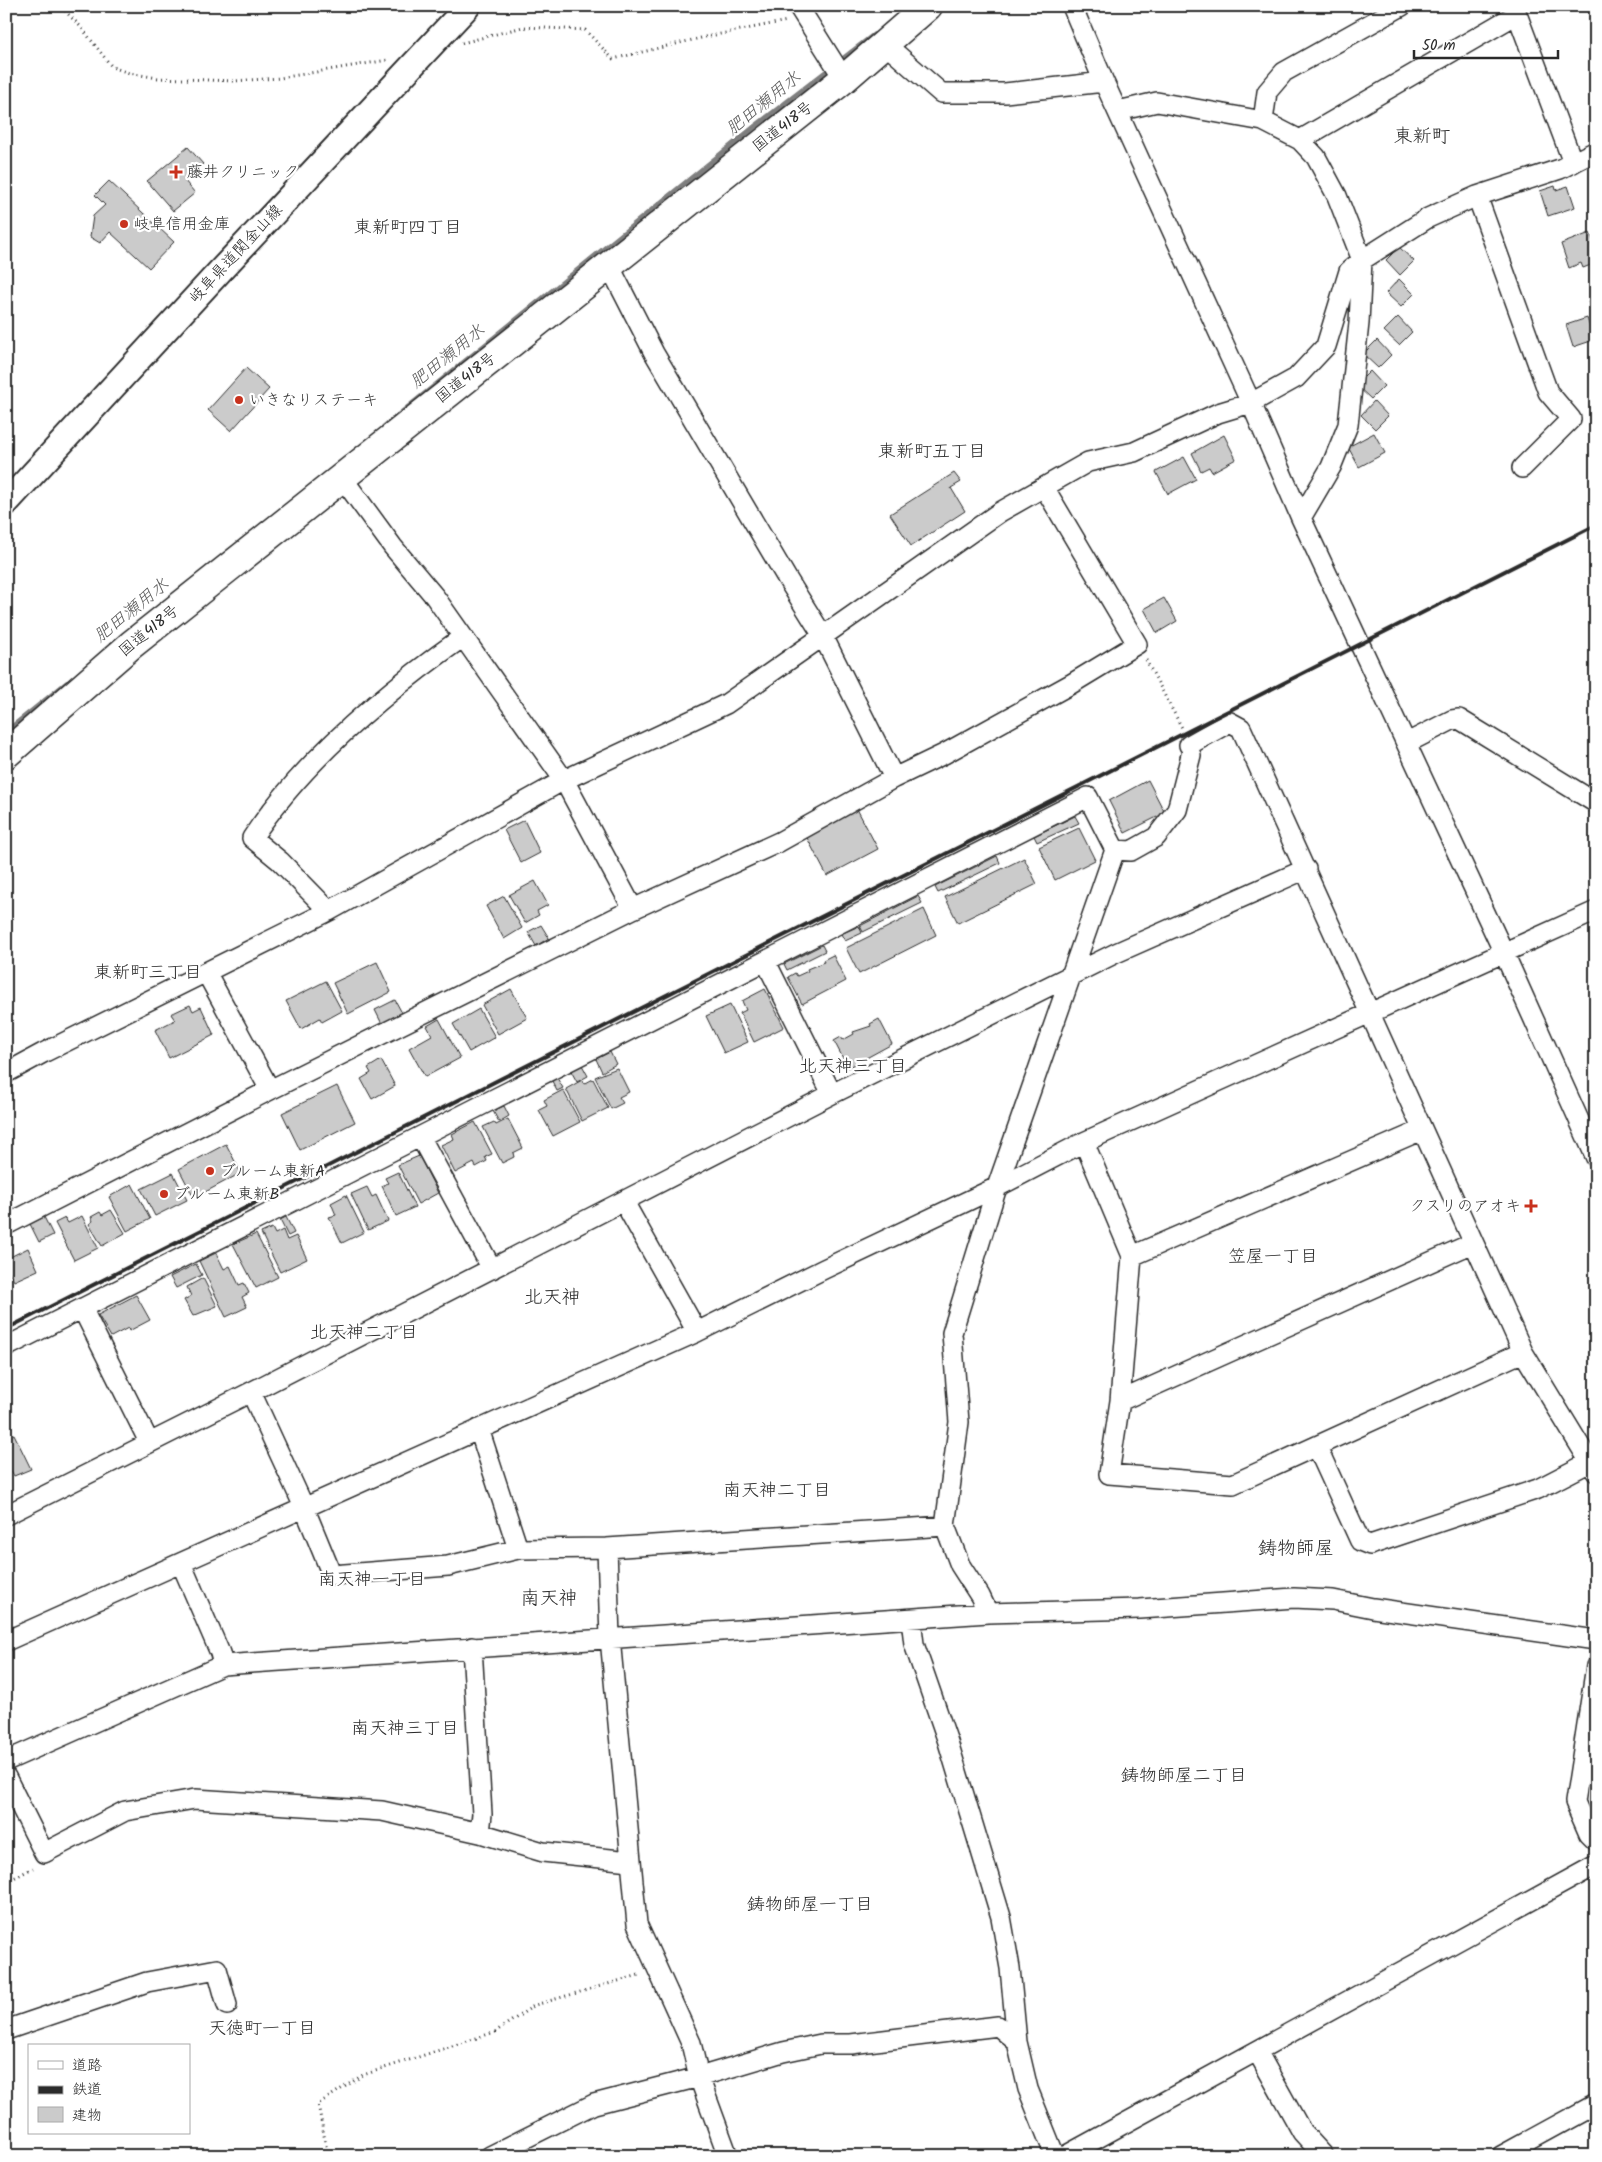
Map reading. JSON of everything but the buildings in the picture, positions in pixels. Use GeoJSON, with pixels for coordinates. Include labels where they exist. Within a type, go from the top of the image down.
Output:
{"type":"FeatureCollection","features":[{"type":"Feature","properties":{"kind":"highway","name":"国道418号"},"geometry":{"type":"LineString","coordinates":[[6,754],[132,644],[844,79],[928,6]]}},
{"type":"Feature","properties":{"kind":"main road","name":"岐阜県道関金山線"},"geometry":{"type":"LineString","coordinates":[[6,503],[468,6]]}},
{"type":"Feature","properties":{"kind":"street"},"geometry":{"type":"LineString","coordinates":[[1072,6],[1104,82],[1252,403],[1301,518],[1504,953],[1596,1158]]}},
{"type":"Feature","properties":{"kind":"street"},"geometry":{"type":"LineString","coordinates":[[1262,122],[1267,92],[1284,72],[1402,6]]}},
{"type":"Feature","properties":{"kind":"street"},"geometry":{"type":"LineString","coordinates":[[802,12],[844,79]]}},
{"type":"Feature","properties":{"kind":"street"},"geometry":{"type":"LineString","coordinates":[[1300,140],[1517,14],[1573,163]]}},
{"type":"Feature","properties":{"kind":"street"},"geometry":{"type":"LineString","coordinates":[[885,44],[941,94],[1005,93],[1104,82]]}},
{"type":"Feature","properties":{"kind":"street"},"geometry":{"type":"LineString","coordinates":[[1118,111],[1156,102],[1262,122],[1300,140],[1316,157],[1337,196],[1362,260],[1348,425],[1332,468],[1301,518]]}},
{"type":"Feature","properties":{"kind":"street"},"geometry":{"type":"LineString","coordinates":[[6,1073],[43,1052],[329,911],[564,780],[726,704],[1000,512],[1088,462],[1134,452],[1218,413],[1252,403],[1296,378],[1326,346],[1350,271],[1362,260],[1428,218],[1477,196],[1560,170],[1596,152]]}},
{"type":"Feature","properties":{"kind":"street"},"geometry":{"type":"LineString","coordinates":[[1477,196],[1548,392],[1571,419],[1522,468]]}},
{"type":"Feature","properties":{"kind":"street"},"geometry":{"type":"LineString","coordinates":[[608,265],[654,353],[823,636],[894,778]]}},
{"type":"Feature","properties":{"kind":"street"},"geometry":{"type":"LineString","coordinates":[[342,476],[435,597],[564,780],[633,909]]}},
{"type":"Feature","properties":{"kind":"street"},"geometry":{"type":"LineString","coordinates":[[6,1224],[633,909],[779,842],[894,778],[944,754],[1063,689],[1138,644],[1044,487]]}},
{"type":"Feature","properties":{"kind":"street"},"geometry":{"type":"LineString","coordinates":[[329,911],[280,861],[252,838],[303,775],[345,733],[432,659],[463,637]]}},
{"type":"Feature","properties":{"kind":"street"},"geometry":{"type":"LineString","coordinates":[[1407,743],[1452,720],[1460,720],[1596,803]]}},
{"type":"Feature","properties":{"kind":"street"},"geometry":{"type":"LineString","coordinates":[[1115,850],[1131,851],[1156,837],[1177,810],[1190,750],[1230,722],[1241,728],[1523,1352],[1594,1464],[1538,1489],[1370,1545],[1360,1541],[1317,1446]]}},
{"type":"Feature","properties":{"kind":"street"},"geometry":{"type":"LineString","coordinates":[[6,1347],[1088,798],[1115,850],[997,1187],[952,1333],[959,1422],[945,1526],[960,1565],[980,1596],[988,1613]]}},
{"type":"Feature","properties":{"kind":"street"},"geometry":{"type":"LineString","coordinates":[[6,1515],[624,1202],[832,1094],[1116,953],[1306,869]]}},
{"type":"Feature","properties":{"kind":"street"},"geometry":{"type":"LineString","coordinates":[[6,1641],[697,1332],[997,1187],[1084,1142],[1596,911]]}},
{"type":"Feature","properties":{"kind":"street"},"geometry":{"type":"LineString","coordinates":[[766,962],[832,1094]]}},
{"type":"Feature","properties":{"kind":"street"},"geometry":{"type":"LineString","coordinates":[[206,972],[270,1090]]}},
{"type":"Feature","properties":{"kind":"street"},"geometry":{"type":"LineString","coordinates":[[1132,1256],[1422,1130]]}},
{"type":"Feature","properties":{"kind":"street"},"geometry":{"type":"LineString","coordinates":[[421,1138],[492,1268]]}},
{"type":"Feature","properties":{"kind":"street"},"geometry":{"type":"LineString","coordinates":[[1084,1142],[1132,1256],[1120,1402],[1109,1474],[1233,1484],[1523,1352]]}},
{"type":"Feature","properties":{"kind":"street"},"geometry":{"type":"LineString","coordinates":[[624,1202],[697,1332]]}},
{"type":"Feature","properties":{"kind":"street"},"geometry":{"type":"LineString","coordinates":[[1120,1402],[1473,1243]]}},
{"type":"Feature","properties":{"kind":"street"},"geometry":{"type":"LineString","coordinates":[[82,1308],[150,1442]]}},
{"type":"Feature","properties":{"kind":"street"},"geometry":{"type":"LineString","coordinates":[[251,1392],[304,1507],[332,1574],[448,1566],[518,1548],[607,1548],[945,1526]]}},
{"type":"Feature","properties":{"kind":"street"},"geometry":{"type":"LineString","coordinates":[[479,1429],[518,1548]]}},
{"type":"Feature","properties":{"kind":"street"},"geometry":{"type":"LineString","coordinates":[[607,1548],[610,1638],[637,1924],[691,2043],[699,2077],[728,2156]]}},
{"type":"Feature","properties":{"kind":"street"},"geometry":{"type":"LineString","coordinates":[[181,1564],[220,1653],[223,1665]]}},
{"type":"Feature","properties":{"kind":"street"},"geometry":{"type":"LineString","coordinates":[[6,1761],[223,1665],[988,1613],[1140,1609],[1294,1598],[1332,1600],[1373,1608],[1596,1640]]}},
{"type":"Feature","properties":{"kind":"street"},"geometry":{"type":"LineString","coordinates":[[911,1619],[914,1644],[948,1742],[1001,1918],[1010,1968],[1017,2042],[1028,2089],[1055,2156]]}},
{"type":"Feature","properties":{"kind":"street"},"geometry":{"type":"LineString","coordinates":[[472,1647],[482,1814],[480,1833]]}},
{"type":"Feature","properties":{"kind":"street"},"geometry":{"type":"LineString","coordinates":[[1596,1666],[1575,1802],[1589,1834],[1596,1841]]}},
{"type":"Feature","properties":{"kind":"street"},"geometry":{"type":"LineString","coordinates":[[6,1777],[44,1853],[125,1811],[195,1799],[382,1811],[480,1833],[542,1852],[630,1861]]}},
{"type":"Feature","properties":{"kind":"street"},"geometry":{"type":"LineString","coordinates":[[1065,2156],[1596,1865]]}},
{"type":"Feature","properties":{"kind":"street"},"geometry":{"type":"LineString","coordinates":[[6,2030],[147,1982],[217,1969],[227,2005]]}},
{"type":"Feature","properties":{"kind":"street"},"geometry":{"type":"LineString","coordinates":[[490,2156],[594,2104],[699,2077],[783,2052],[821,2044],[851,2044],[998,2026],[1017,2042]]}},
{"type":"Feature","properties":{"kind":"street"},"geometry":{"type":"LineString","coordinates":[[1257,2051],[1302,2132],[1324,2156]]}},
{"type":"Feature","properties":{"kind":"street"},"geometry":{"type":"LineString","coordinates":[[1501,2156],[1596,2104]]}},
{"type":"Feature","properties":{"kind":"path"},"geometry":{"type":"LineString","coordinates":[[56,6],[65,11],[81,27],[112,67],[129,73],[158,78],[233,81],[280,78],[425,53]]}},
{"type":"Feature","properties":{"kind":"path"},"geometry":{"type":"LineString","coordinates":[[461,44],[523,27],[585,30],[613,59],[802,12]]}},
{"type":"Feature","properties":{"kind":"path"},"geometry":{"type":"LineString","coordinates":[[1138,644],[1185,733],[1190,750]]}},
{"type":"Feature","properties":{"kind":"path"},"geometry":{"type":"LineString","coordinates":[[6,1882],[42,1863],[44,1853]]}},
{"type":"Feature","properties":{"kind":"path"},"geometry":{"type":"LineString","coordinates":[[328,2156],[318,2104],[363,2075],[495,2032],[536,2005],[658,1970]]}},
{"type":"Feature","properties":{"kind":"waterway","name":"肥田瀬用水"},"geometry":{"type":"LineString","coordinates":[[384,427],[756,126],[874,35]]}},
{"type":"Feature","properties":{"kind":"waterway","name":"肥田瀬用水"},"geometry":{"type":"LineString","coordinates":[[6,732],[67,683]]}},
{"type":"Feature","properties":{"kind":"railway"},"geometry":{"type":"LineString","coordinates":[[6,1329],[1596,525]]}},
{"type":"Feature","properties":{"kind":"place","name":"藤井クリニック"},"geometry":{"type":"Point","coordinates":[176,172]}},
{"type":"Feature","properties":{"kind":"place","name":"岐阜信用金庫"},"geometry":{"type":"Point","coordinates":[124,224]}},
{"type":"Feature","properties":{"kind":"place","name":"いきなりステーキ"},"geometry":{"type":"Point","coordinates":[239,400]}},
{"type":"Feature","properties":{"kind":"place","name":"ブルーム東新A"},"geometry":{"type":"Point","coordinates":[210,1171]}},
{"type":"Feature","properties":{"kind":"place","name":"ブルーム東新B"},"geometry":{"type":"Point","coordinates":[164,1194]}},
{"type":"Feature","properties":{"kind":"place","name":"クスリのアオキ"},"geometry":{"type":"Point","coordinates":[1531,1206]}},
{"type":"Feature","properties":{"kind":"district","name":"東新町"},"geometry":{"type":"Point","coordinates":[1422,137]}},
{"type":"Feature","properties":{"kind":"district","name":"東新町四丁目"},"geometry":{"type":"Point","coordinates":[408,228]}},
{"type":"Feature","properties":{"kind":"district","name":"東新町五丁目"},"geometry":{"type":"Point","coordinates":[932,452]}},
{"type":"Feature","properties":{"kind":"district","name":"東新町三丁目"},"geometry":{"type":"Point","coordinates":[148,973]}},
{"type":"Feature","properties":{"kind":"district","name":"北天神三丁目"},"geometry":{"type":"Point","coordinates":[853,1067]}},
{"type":"Feature","properties":{"kind":"district","name":"笠屋一丁目"},"geometry":{"type":"Point","coordinates":[1273,1257]}},
{"type":"Feature","properties":{"kind":"district","name":"北天神"},"geometry":{"type":"Point","coordinates":[552,1298]}},
{"type":"Feature","properties":{"kind":"district","name":"北天神二丁目"},"geometry":{"type":"Point","coordinates":[364,1333]}},
{"type":"Feature","properties":{"kind":"district","name":"南天神二丁目"},"geometry":{"type":"Point","coordinates":[777,1491]}},
{"type":"Feature","properties":{"kind":"district","name":"鋳物師屋"},"geometry":{"type":"Point","coordinates":[1296,1549]}},
{"type":"Feature","properties":{"kind":"district","name":"南天神一丁目"},"geometry":{"type":"Point","coordinates":[372,1580]}},
{"type":"Feature","properties":{"kind":"district","name":"南天神"},"geometry":{"type":"Point","coordinates":[549,1599]}},
{"type":"Feature","properties":{"kind":"district","name":"南天神三丁目"},"geometry":{"type":"Point","coordinates":[405,1729]}},
{"type":"Feature","properties":{"kind":"district","name":"鋳物師屋二丁目"},"geometry":{"type":"Point","coordinates":[1184,1776]}},
{"type":"Feature","properties":{"kind":"district","name":"鋳物師屋一丁目"},"geometry":{"type":"Point","coordinates":[810,1905]}},
{"type":"Feature","properties":{"kind":"district","name":"天徳町一丁目"},"geometry":{"type":"Point","coordinates":[262,2029]}}]}
